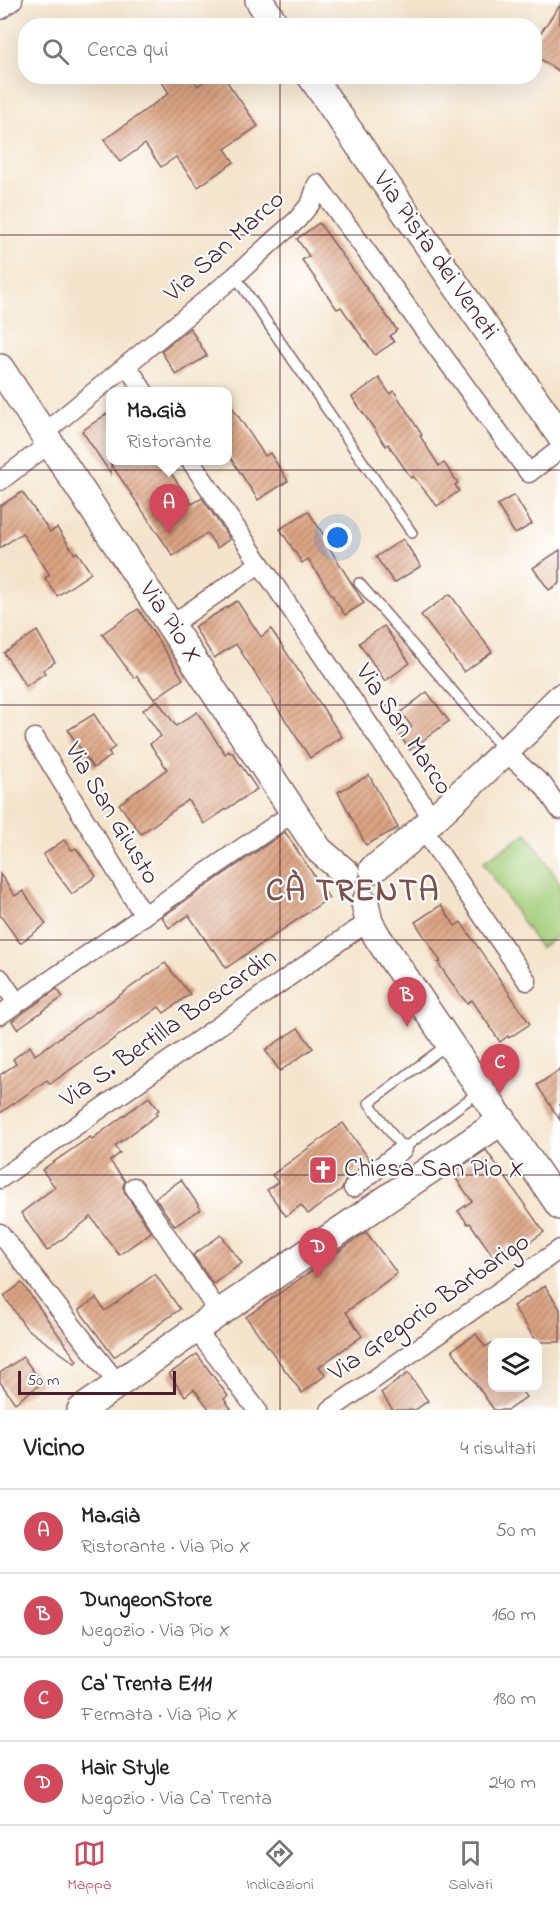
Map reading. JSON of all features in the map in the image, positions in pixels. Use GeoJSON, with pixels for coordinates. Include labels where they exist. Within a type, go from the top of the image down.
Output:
{"type":"FeatureCollection","features":[{"type":"Feature","properties":{"kind":"street"},"geometry":{"type":"LineString","coordinates":[[0,10],[13,0]]}},
{"type":"Feature","properties":{"kind":"street"},"geometry":{"type":"LineString","coordinates":[[259,0],[271,18]]}},
{"type":"Feature","properties":{"kind":"street","name":"Via Pista dei Veneti"},"geometry":{"type":"LineString","coordinates":[[316,84],[560,435]]}},
{"type":"Feature","properties":{"kind":"street","name":"Via San Marco"},"geometry":{"type":"LineString","coordinates":[[0,481],[127,365],[235,276],[297,220],[311,203],[317,184],[529,473],[560,449]]}},
{"type":"Feature","properties":{"kind":"street"},"geometry":{"type":"LineString","coordinates":[[127,365],[141,387]]}},
{"type":"Feature","properties":{"kind":"street","name":"Via Pio X"},"geometry":{"type":"LineString","coordinates":[[0,368],[319,850],[346,873]]}},
{"type":"Feature","properties":{"kind":"street","name":"Via San Marco"},"geometry":{"type":"LineString","coordinates":[[193,465],[428,824],[527,981]]}},
{"type":"Feature","properties":{"kind":"street"},"geometry":{"type":"LineString","coordinates":[[171,625],[259,564]]}},
{"type":"Feature","properties":{"kind":"street"},"geometry":{"type":"LineString","coordinates":[[373,869],[391,857],[428,824],[560,698]]}},
{"type":"Feature","properties":{"kind":"street","name":"Via San Giusto"},"geometry":{"type":"LineString","coordinates":[[35,738],[144,916]]}},
{"type":"Feature","properties":{"kind":"street"},"geometry":{"type":"LineString","coordinates":[[506,752],[543,785],[560,810]]}},
{"type":"Feature","properties":{"kind":"street","name":"Via San Giusto"},"geometry":{"type":"LineString","coordinates":[[0,1016],[294,812]]}},
{"type":"Feature","properties":{"kind":"street"},"geometry":{"type":"LineString","coordinates":[[367,913],[380,885],[373,869],[358,866],[346,873],[342,884],[345,894],[367,913],[448,1044],[482,1090],[560,1206]]}},
{"type":"Feature","properties":{"kind":"street","name":"Via S. Bertilla Boscardin"},"geometry":{"type":"LineString","coordinates":[[0,1179],[350,934],[367,913]]}},
{"type":"Feature","properties":{"kind":"street"},"geometry":{"type":"LineString","coordinates":[[0,978],[17,1003]]}},
{"type":"Feature","properties":{"kind":"street"},"geometry":{"type":"LineString","coordinates":[[81,1410],[502,1120]]}},
{"type":"Feature","properties":{"kind":"street"},"geometry":{"type":"LineString","coordinates":[[352,1188],[403,1149]]}},
{"type":"Feature","properties":{"kind":"street"},"geometry":{"type":"LineString","coordinates":[[134,1187],[219,1313]]}},
{"type":"Feature","properties":{"kind":"street"},"geometry":{"type":"LineString","coordinates":[[0,1233],[118,1384]]}},
{"type":"Feature","properties":{"kind":"street","name":"Via Gregorio Barbarigo"},"geometry":{"type":"LineString","coordinates":[[330,1410],[560,1249]]}},
{"type":"Feature","properties":{"kind":"street"},"geometry":{"type":"LineString","coordinates":[[196,1329],[257,1410]]}},
{"type":"Feature","properties":{"kind":"lane"},"geometry":{"type":"LineString","coordinates":[[235,276],[412,533]]}},
{"type":"Feature","properties":{"kind":"lane"},"geometry":{"type":"LineString","coordinates":[[359,583],[506,752]]}},
{"type":"Feature","properties":{"kind":"lane"},"geometry":{"type":"LineString","coordinates":[[448,1044],[369,1103],[403,1149],[482,1090]]}},
{"type":"Feature","properties":{"kind":"green space"},"geometry":{"type":"Polygon","coordinates":[[[527,833],[560,883],[560,935],[540,948],[483,862],[527,833]]]}},
{"type":"Feature","properties":{"kind":"building"},"geometry":{"type":"Polygon","coordinates":[[[560,5],[560,72],[542,60],[542,31],[560,5]]]}},
{"type":"Feature","properties":{"kind":"building"},"geometry":{"type":"Polygon","coordinates":[[[163,84],[197,84],[198,86],[201,84],[229,84],[258,126],[225,149],[234,162],[198,187],[176,157],[161,167],[145,144],[120,162],[104,140],[169,93],[163,84]]]}},
{"type":"Feature","properties":{"kind":"building"},"geometry":{"type":"Polygon","coordinates":[[[319,223],[397,330],[390,336],[394,342],[375,355],[341,307],[337,309],[302,260],[309,256],[297,239],[319,223]]]}},
{"type":"Feature","properties":{"kind":"building"},"geometry":{"type":"Polygon","coordinates":[[[190,328],[207,356],[176,375],[161,351],[190,328]]]}},
{"type":"Feature","properties":{"kind":"building"},"geometry":{"type":"Polygon","coordinates":[[[379,378],[390,394],[394,391],[439,466],[444,463],[458,483],[455,485],[459,491],[437,506],[413,476],[411,478],[388,444],[386,446],[352,397],[379,378]]]}},
{"type":"Feature","properties":{"kind":"building"},"geometry":{"type":"Polygon","coordinates":[[[232,407],[265,456],[270,453],[288,481],[258,500],[232,460],[232,407]]]}},
{"type":"Feature","properties":{"kind":"building"},"geometry":{"type":"Polygon","coordinates":[[[106,414],[106,465],[111,465],[111,474],[82,431],[106,414]]]}},
{"type":"Feature","properties":{"kind":"building"},"geometry":{"type":"Polygon","coordinates":[[[112,465],[165,465],[192,504],[202,498],[230,539],[217,548],[207,533],[173,556],[112,465]]]}},
{"type":"Feature","properties":{"kind":"building"},"geometry":{"type":"Polygon","coordinates":[[[22,492],[50,532],[57,528],[91,573],[57,596],[45,578],[50,575],[22,533],[0,548],[0,506],[22,492]]]}},
{"type":"Feature","properties":{"kind":"building"},"geometry":{"type":"Polygon","coordinates":[[[514,495],[532,524],[515,534],[497,505],[514,495]]]}},
{"type":"Feature","properties":{"kind":"building"},"geometry":{"type":"Polygon","coordinates":[[[308,511],[364,603],[345,615],[308,559],[302,563],[280,529],[308,511]]]}},
{"type":"Feature","properties":{"kind":"building"},"geometry":{"type":"Polygon","coordinates":[[[403,539],[421,566],[394,583],[376,557],[403,539]]]}},
{"type":"Feature","properties":{"kind":"building"},"geometry":{"type":"Polygon","coordinates":[[[560,550],[560,583],[549,590],[533,568],[560,550]]]}},
{"type":"Feature","properties":{"kind":"building"},"geometry":{"type":"Polygon","coordinates":[[[450,594],[492,652],[464,672],[421,615],[450,594]]]}},
{"type":"Feature","properties":{"kind":"building"},"geometry":{"type":"Polygon","coordinates":[[[237,601],[261,637],[271,629],[342,737],[310,758],[236,644],[214,658],[194,627],[237,601]]]}},
{"type":"Feature","properties":{"kind":"building"},"geometry":{"type":"Polygon","coordinates":[[[138,609],[183,679],[154,699],[137,676],[134,678],[102,634],[138,609]]]}},
{"type":"Feature","properties":{"kind":"building"},"geometry":{"type":"Polygon","coordinates":[[[384,626],[410,663],[385,681],[359,643],[384,626]]]}},
{"type":"Feature","properties":{"kind":"building"},"geometry":{"type":"Polygon","coordinates":[[[37,631],[55,662],[43,670],[45,673],[26,686],[4,653],[37,631]]]}},
{"type":"Feature","properties":{"kind":"building"},"geometry":{"type":"Polygon","coordinates":[[[427,692],[449,721],[410,750],[400,736],[412,727],[401,712],[427,692]]]}},
{"type":"Feature","properties":{"kind":"building"},"geometry":{"type":"Polygon","coordinates":[[[157,700],[176,726],[197,712],[225,754],[232,752],[257,789],[204,824],[188,800],[141,834],[119,804],[167,769],[150,744],[161,736],[143,710],[157,700]]]}},
{"type":"Feature","properties":{"kind":"building"},"geometry":{"type":"Polygon","coordinates":[[[94,714],[115,747],[108,752],[111,756],[93,768],[68,730],[94,714]]]}},
{"type":"Feature","properties":{"kind":"building"},"geometry":{"type":"Polygon","coordinates":[[[369,775],[398,828],[366,845],[338,792],[369,775]]]}},
{"type":"Feature","properties":{"kind":"building"},"geometry":{"type":"Polygon","coordinates":[[[285,832],[329,898],[226,968],[189,915],[169,928],[162,917],[285,832]]]}},
{"type":"Feature","properties":{"kind":"building"},"geometry":{"type":"Polygon","coordinates":[[[64,840],[72,850],[76,848],[96,876],[72,894],[43,855],[64,840]]]}},
{"type":"Feature","properties":{"kind":"building"},"geometry":{"type":"Polygon","coordinates":[[[0,874],[15,896],[23,891],[46,924],[20,943],[0,915],[0,874]]]}},
{"type":"Feature","properties":{"kind":"building"},"geometry":{"type":"Polygon","coordinates":[[[441,905],[455,926],[461,922],[530,1024],[509,1038],[508,1036],[500,1042],[472,1000],[467,1003],[460,995],[438,963],[441,962],[415,922],[441,905]]]}},
{"type":"Feature","properties":{"kind":"building"},"geometry":{"type":"Polygon","coordinates":[[[165,963],[190,994],[164,1013],[159,1007],[50,1084],[47,1080],[0,1113],[0,1075],[16,1064],[13,1059],[30,1046],[35,1055],[165,963]]]}},
{"type":"Feature","properties":{"kind":"building"},"geometry":{"type":"Polygon","coordinates":[[[57,989],[63,997],[17,1029],[12,1021],[57,989]]]}},
{"type":"Feature","properties":{"kind":"building"},"geometry":{"type":"Polygon","coordinates":[[[298,1028],[313,1048],[280,1071],[265,1050],[298,1028]]]}},
{"type":"Feature","properties":{"kind":"building"},"geometry":{"type":"Polygon","coordinates":[[[560,1070],[560,1120],[537,1085],[560,1070]]]}},
{"type":"Feature","properties":{"kind":"building"},"geometry":{"type":"Polygon","coordinates":[[[149,1097],[159,1110],[155,1113],[157,1115],[115,1146],[120,1153],[110,1161],[125,1181],[123,1187],[125,1193],[151,1232],[119,1255],[91,1217],[47,1251],[21,1213],[55,1187],[42,1170],[90,1137],[92,1139],[149,1097]]]}},
{"type":"Feature","properties":{"kind":"building","name":"Chiesa San Pio X"},"geometry":{"type":"Polygon","coordinates":[[[343,1123],[370,1160],[346,1179],[342,1189],[308,1214],[301,1205],[286,1216],[267,1190],[278,1182],[272,1175],[343,1123]]]}},
{"type":"Feature","properties":{"kind":"building"},"geometry":{"type":"Polygon","coordinates":[[[486,1150],[544,1232],[516,1252],[510,1244],[493,1256],[470,1223],[468,1224],[458,1211],[472,1201],[452,1173],[486,1150]]]}},
{"type":"Feature","properties":{"kind":"building"},"geometry":{"type":"Polygon","coordinates":[[[181,1180],[201,1209],[175,1226],[155,1198],[181,1180]]]}},
{"type":"Feature","properties":{"kind":"building"},"geometry":{"type":"Polygon","coordinates":[[[366,1232],[397,1273],[346,1312],[362,1336],[319,1367],[326,1375],[302,1393],[246,1317],[366,1232]]]}},
{"type":"Feature","properties":{"kind":"building"},"geometry":{"type":"Polygon","coordinates":[[[221,1235],[242,1263],[213,1284],[193,1255],[221,1235]]]}},
{"type":"Feature","properties":{"kind":"building"},"geometry":{"type":"Polygon","coordinates":[[[155,1274],[180,1309],[114,1357],[79,1310],[96,1298],[105,1311],[155,1274]]]}},
{"type":"Feature","properties":{"kind":"building"},"geometry":{"type":"Polygon","coordinates":[[[22,1283],[77,1361],[75,1363],[26,1328],[4,1296],[22,1283]]]}},
{"type":"Feature","properties":{"kind":"building"},"geometry":{"type":"Polygon","coordinates":[[[545,1286],[560,1309],[560,1342],[542,1342],[542,1338],[534,1338],[513,1306],[545,1286]]]}},
{"type":"Feature","properties":{"kind":"building"},"geometry":{"type":"Polygon","coordinates":[[[476,1334],[485,1347],[488,1345],[488,1392],[522,1392],[526,1397],[508,1410],[494,1410],[452,1350],[476,1334]]]}},
{"type":"Feature","properties":{"kind":"building"},"geometry":{"type":"Polygon","coordinates":[[[197,1354],[228,1396],[224,1399],[232,1410],[210,1410],[194,1389],[185,1396],[169,1374],[197,1354]]]}},
{"type":"Feature","properties":{"kind":"building"},"geometry":{"type":"Polygon","coordinates":[[[23,1357],[42,1383],[15,1403],[0,1382],[0,1373],[23,1357]]]}},
{"type":"Feature","properties":{"kind":"building"},"geometry":{"type":"Polygon","coordinates":[[[408,1373],[428,1401],[415,1410],[393,1410],[381,1393],[408,1373]]]}},
{"type":"Feature","properties":{"kind":"place","name":"Ma.Già"},"geometry":{"type":"Point","coordinates":[169,534]}},
{"type":"Feature","properties":{"kind":"place","name":"DungeonStore"},"geometry":{"type":"Point","coordinates":[407,1027]}},
{"type":"Feature","properties":{"kind":"place","name":"Ca' Trenta E111"},"geometry":{"type":"Point","coordinates":[500,1094]}},
{"type":"Feature","properties":{"kind":"place","name":"Chiesa San Pio X"},"geometry":{"type":"Point","coordinates":[323,1170]}},
{"type":"Feature","properties":{"kind":"place","name":"Hair Style"},"geometry":{"type":"Point","coordinates":[318,1278]}},
{"type":"Feature","properties":{"kind":"district","name":"CÀ TRENTA"},"geometry":{"type":"Point","coordinates":[353,892]}}]}
